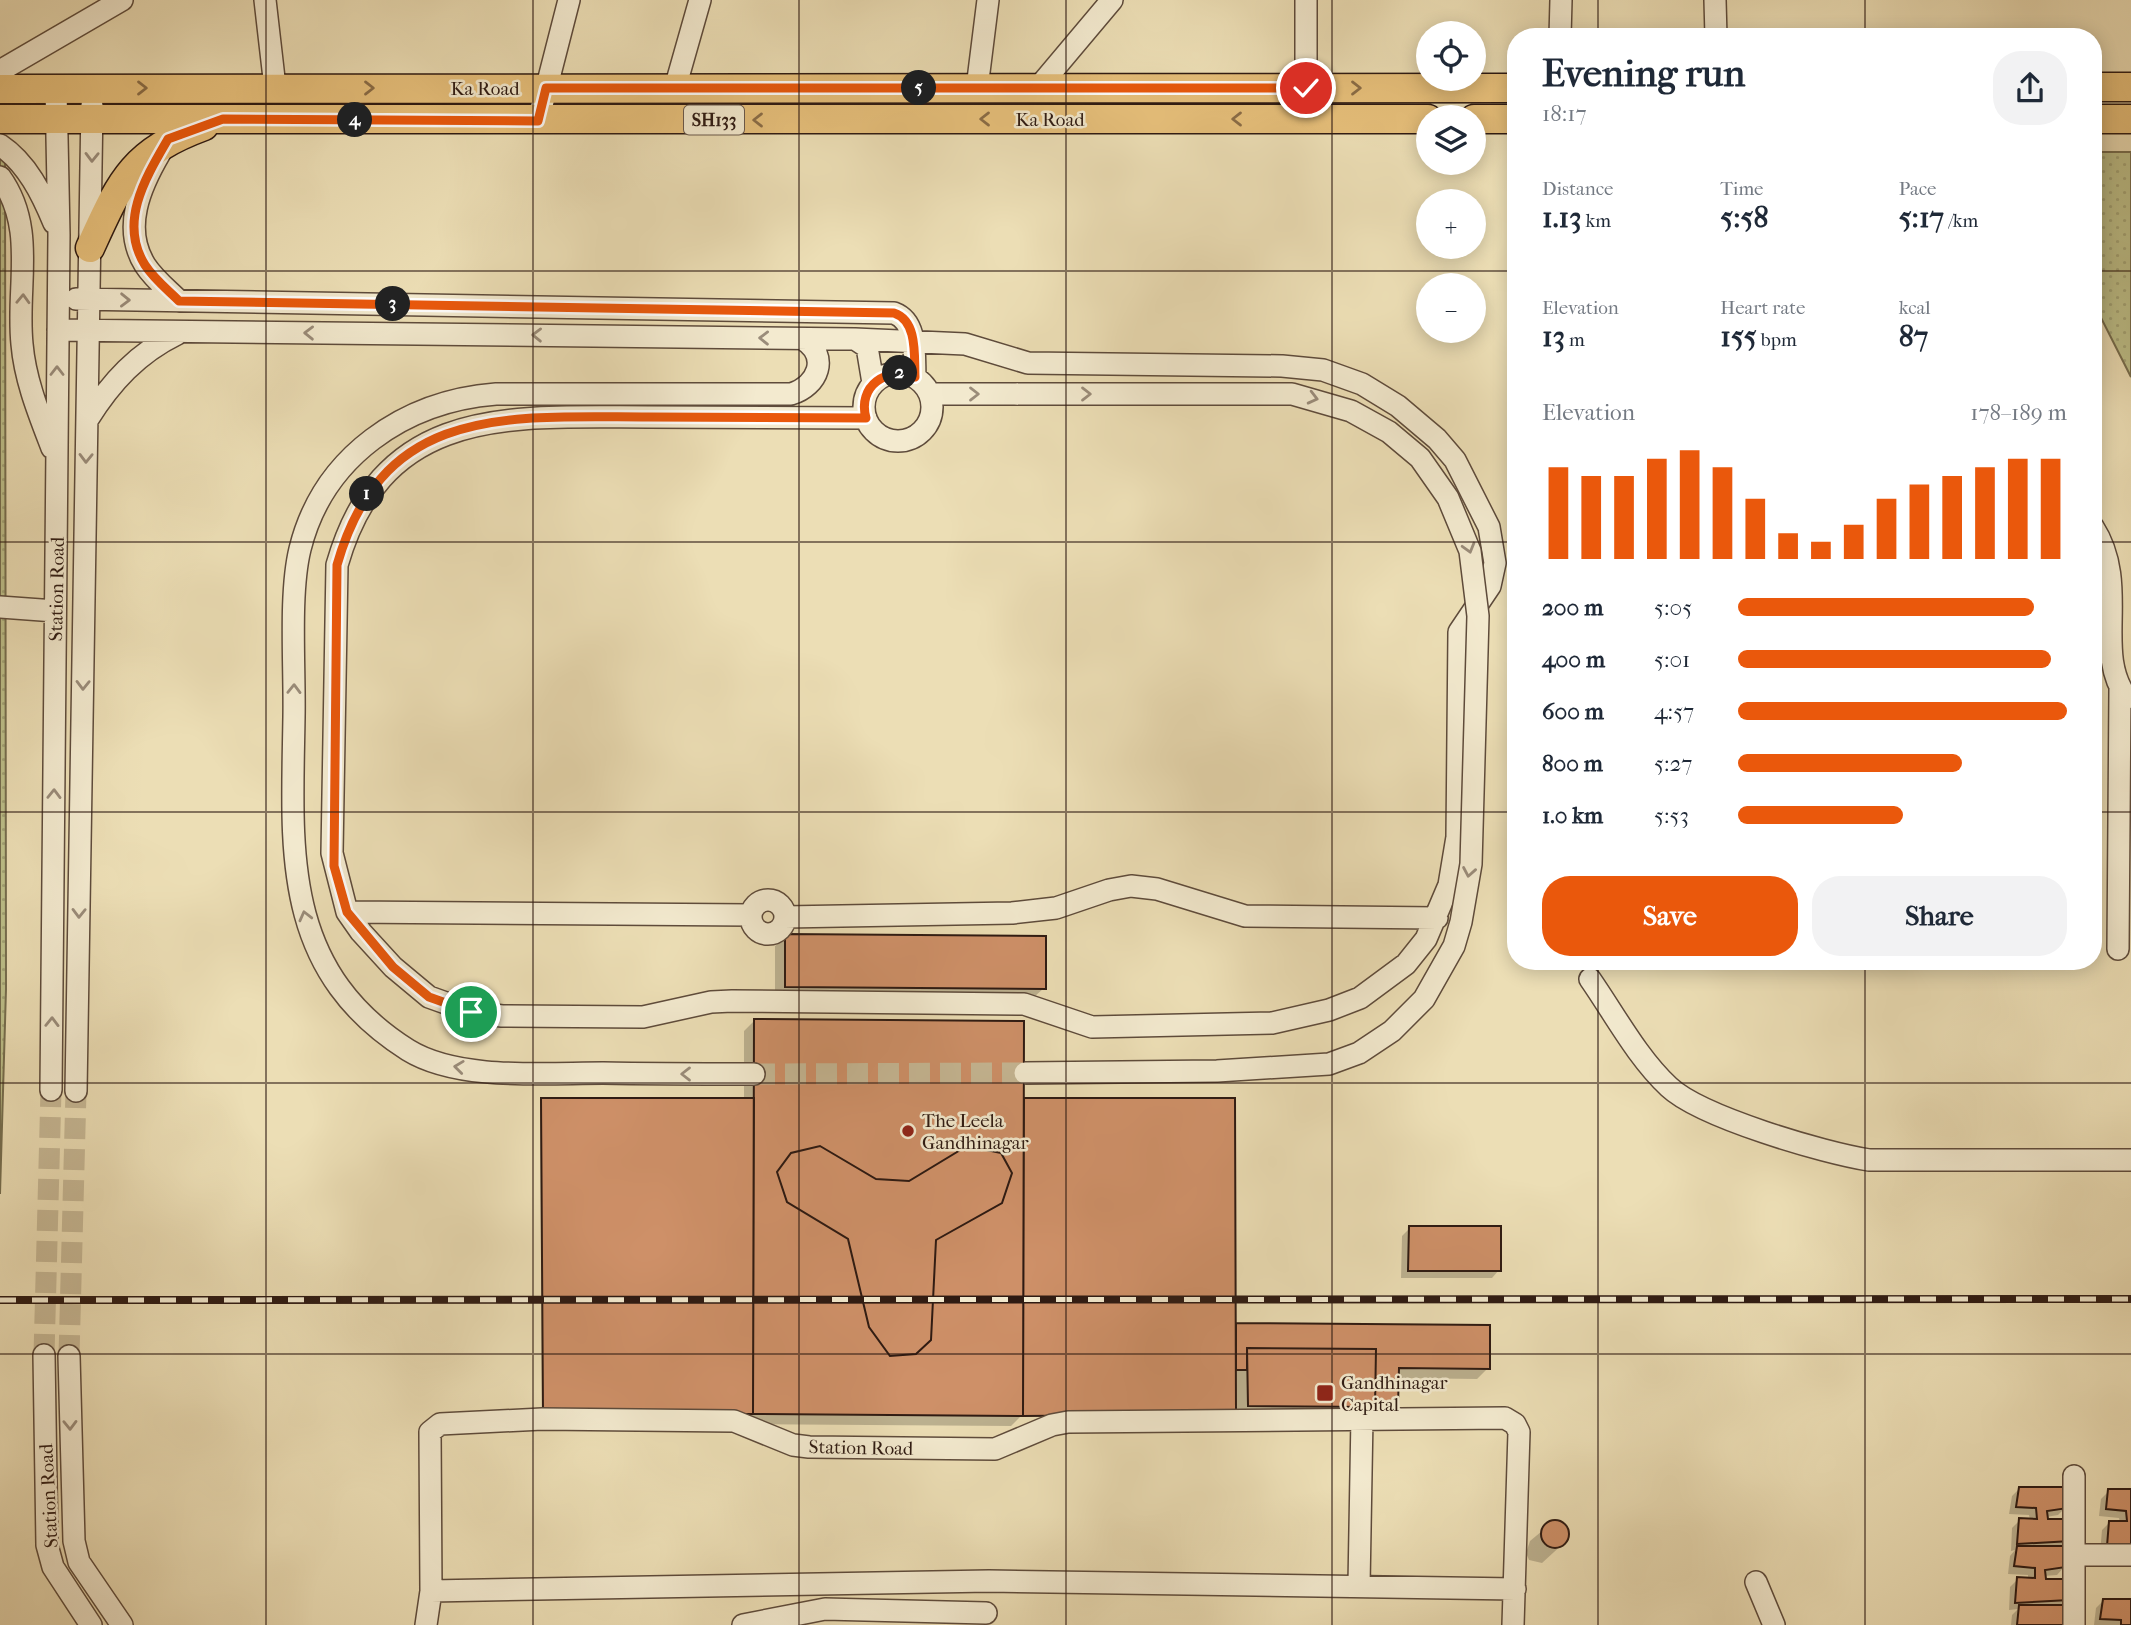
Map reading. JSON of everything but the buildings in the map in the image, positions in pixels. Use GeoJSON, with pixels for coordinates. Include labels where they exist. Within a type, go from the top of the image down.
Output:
{"type":"FeatureCollection","features":[{"type":"Feature","properties":{"kind":"main road","name":"Ka Road"},"geometry":{"type":"LineString","coordinates":[[0,89],[1507,88]]}},
{"type":"Feature","properties":{"kind":"main road"},"geometry":{"type":"LineString","coordinates":[[2102,88],[2131,88]]}},
{"type":"Feature","properties":{"kind":"main road","name":"Ka Road"},"geometry":{"type":"LineString","coordinates":[[0,119],[1416,119]]}},
{"type":"Feature","properties":{"kind":"main road"},"geometry":{"type":"LineString","coordinates":[[90,248],[125,178],[138,162],[168,139],[223,119]]}},
{"type":"Feature","properties":{"kind":"main road"},"geometry":{"type":"LineString","coordinates":[[1486,119],[1507,119]]}},
{"type":"Feature","properties":{"kind":"main road"},"geometry":{"type":"LineString","coordinates":[[2102,119],[2131,119]]}},
{"type":"Feature","properties":{"kind":"street"},"geometry":{"type":"LineString","coordinates":[[0,71],[122,0]]}},
{"type":"Feature","properties":{"kind":"street"},"geometry":{"type":"LineString","coordinates":[[265,0],[275,87]]}},
{"type":"Feature","properties":{"kind":"street"},"geometry":{"type":"LineString","coordinates":[[538,121],[569,0]]}},
{"type":"Feature","properties":{"kind":"street"},"geometry":{"type":"LineString","coordinates":[[675,88],[700,0]]}},
{"type":"Feature","properties":{"kind":"street"},"geometry":{"type":"LineString","coordinates":[[977,88],[988,0]]}},
{"type":"Feature","properties":{"kind":"street"},"geometry":{"type":"LineString","coordinates":[[1038,88],[1112,0]]}},
{"type":"Feature","properties":{"kind":"street"},"geometry":{"type":"LineString","coordinates":[[1306,0],[1306,119]]}},
{"type":"Feature","properties":{"kind":"street"},"geometry":{"type":"LineString","coordinates":[[1560,28],[1561,0]]}},
{"type":"Feature","properties":{"kind":"street"},"geometry":{"type":"LineString","coordinates":[[1715,0],[1716,28]]}},
{"type":"Feature","properties":{"kind":"street","name":"Station Road"},"geometry":{"type":"LineString","coordinates":[[51,1090],[59,235],[56,89]]}},
{"type":"Feature","properties":{"kind":"street"},"geometry":{"type":"LineString","coordinates":[[76,1091],[93,119],[91,89]]}},
{"type":"Feature","properties":{"kind":"street"},"geometry":{"type":"LineString","coordinates":[[168,139],[139,194],[135,233],[144,264],[179,301]]}},
{"type":"Feature","properties":{"kind":"street"},"geometry":{"type":"LineString","coordinates":[[0,145],[19,161],[33,181],[59,235]]}},
{"type":"Feature","properties":{"kind":"street"},"geometry":{"type":"LineString","coordinates":[[0,177],[19,211],[22,233],[21,343],[26,371],[57,460]]}},
{"type":"Feature","properties":{"kind":"street"},"geometry":{"type":"LineString","coordinates":[[57,299],[894,313],[903,316],[910,326],[915,377],[930,394],[931,417],[918,435],[908,439],[886,438],[876,433],[866,418],[864,403],[873,383],[867,347],[855,339]]}},
{"type":"Feature","properties":{"kind":"street"},"geometry":{"type":"LineString","coordinates":[[58,330],[912,340],[965,344],[1028,363],[1282,366],[1323,370],[1371,389],[1398,406],[1437,439],[1455,460],[1489,527],[1495,563],[1490,586],[1459,632],[1457,837],[1449,885],[1426,939],[1406,964],[1360,998],[1329,1010],[1272,1023],[1092,1027],[1024,1004],[732,1001],[643,1017],[502,1016],[471,1012],[429,997],[393,967],[347,912],[331,853],[337,565],[354,514],[370,489],[393,466],[449,433],[511,418],[866,418]]}},
{"type":"Feature","properties":{"kind":"street"},"geometry":{"type":"LineString","coordinates":[[87,420],[99,401],[133,362],[152,346],[182,331]]}},
{"type":"Feature","properties":{"kind":"street"},"geometry":{"type":"LineString","coordinates":[[754,1074],[536,1073],[446,1066],[409,1050],[364,1016],[320,958],[308,927],[293,859],[296,571],[310,522],[326,489],[346,461],[379,433],[427,408],[454,399],[496,394],[781,395],[799,392],[818,374],[816,353],[803,339]]}},
{"type":"Feature","properties":{"kind":"street"},"geometry":{"type":"LineString","coordinates":[[873,383],[893,373],[915,377]]}},
{"type":"Feature","properties":{"kind":"street"},"geometry":{"type":"LineString","coordinates":[[930,394],[1292,394],[1351,411],[1389,432],[1413,452],[1448,498],[1470,551],[1478,616],[1471,864],[1454,946],[1424,999],[1392,1031],[1370,1046],[1329,1064],[1230,1070],[1025,1073]]}},
{"type":"Feature","properties":{"kind":"street"},"geometry":{"type":"LineString","coordinates":[[2102,537],[2117,553],[2125,575],[2118,670],[2125,695],[2118,949]]}},
{"type":"Feature","properties":{"kind":"street"},"geometry":{"type":"LineString","coordinates":[[0,607],[55,611]]}},
{"type":"Feature","properties":{"kind":"street"},"geometry":{"type":"LineString","coordinates":[[347,912],[751,915],[754,926],[767,934],[782,928],[785,917],[1012,913],[1056,908],[1109,890],[1131,886],[1157,889],[1245,916],[1437,918]]}},
{"type":"Feature","properties":{"kind":"street"},"geometry":{"type":"LineString","coordinates":[[1590,979],[1669,1088],[1690,1103],[1829,1154],[1869,1160],[2131,1160]]}},
{"type":"Feature","properties":{"kind":"street","name":"Station Road"},"geometry":{"type":"LineString","coordinates":[[44,1355],[47,1545],[53,1567],[91,1625]]}},
{"type":"Feature","properties":{"kind":"street"},"geometry":{"type":"LineString","coordinates":[[69,1356],[74,1541],[79,1562],[122,1625]]}},
{"type":"Feature","properties":{"kind":"street"},"geometry":{"type":"LineString","coordinates":[[1359,1585],[1363,1418],[1505,1418],[1516,1424],[1518,1432],[1513,1625]]}},
{"type":"Feature","properties":{"kind":"street","name":"Station Road"},"geometry":{"type":"LineString","coordinates":[[426,1625],[431,1591],[430,1432],[440,1424],[542,1419],[734,1421],[809,1447],[995,1449],[1052,1425],[1068,1422],[1363,1418]]}},
{"type":"Feature","properties":{"kind":"street"},"geometry":{"type":"LineString","coordinates":[[2074,1476],[2074,1625]]}},
{"type":"Feature","properties":{"kind":"street"},"geometry":{"type":"LineString","coordinates":[[2074,1555],[2131,1555]]}},
{"type":"Feature","properties":{"kind":"street"},"geometry":{"type":"LineString","coordinates":[[431,1591],[989,1581],[1515,1589]]}},
{"type":"Feature","properties":{"kind":"street"},"geometry":{"type":"LineString","coordinates":[[743,1625],[825,1609],[985,1619],[989,1581]]}},
{"type":"Feature","properties":{"kind":"street"},"geometry":{"type":"LineString","coordinates":[[1756,1582],[1774,1625]]}},
{"type":"Feature","properties":{"kind":"green space"},"geometry":{"type":"Polygon","coordinates":[[[2102,152],[2131,152],[2131,377],[2102,320],[2102,152]]]}},
{"type":"Feature","properties":{"kind":"green space"},"geometry":{"type":"Polygon","coordinates":[[[5,157],[6,989],[0,1194],[0,158],[5,157]]]}},
{"type":"Feature","properties":{"kind":"tunnel"},"geometry":{"type":"LineString","coordinates":[[754,1074],[1025,1073]]}},
{"type":"Feature","properties":{"kind":"tunnel"},"geometry":{"type":"LineString","coordinates":[[44,1355],[51,1090]]}},
{"type":"Feature","properties":{"kind":"tunnel"},"geometry":{"type":"LineString","coordinates":[[69,1356],[76,1091]]}},
{"type":"Feature","properties":{"kind":"railway"},"geometry":{"type":"LineString","coordinates":[[0,1300],[2131,1299]]}},
{"type":"Feature","properties":{"kind":"place","name":"The Leela Gandhinagar"},"geometry":{"type":"Point","coordinates":[908,1131]}},
{"type":"Feature","properties":{"kind":"place","name":"Gandhinagar Capital"},"geometry":{"type":"Point","coordinates":[1325,1393]}},
{"type":"Feature","properties":{"kind":"route"},"geometry":{"type":"LineString","coordinates":[[471,1012],[429,997],[393,967],[347,912],[337,882],[331,853],[337,565],[346,531],[354,514],[370,489],[393,466],[419,448],[449,433],[479,424],[511,418],[544,417],[866,418],[864,403],[873,383],[882,376],[893,373],[905,373],[915,377],[910,326],[903,316],[894,313],[179,301],[144,264],[135,233],[139,194],[168,139],[223,119],[538,121],[546,88],[1306,88]]}}]}
